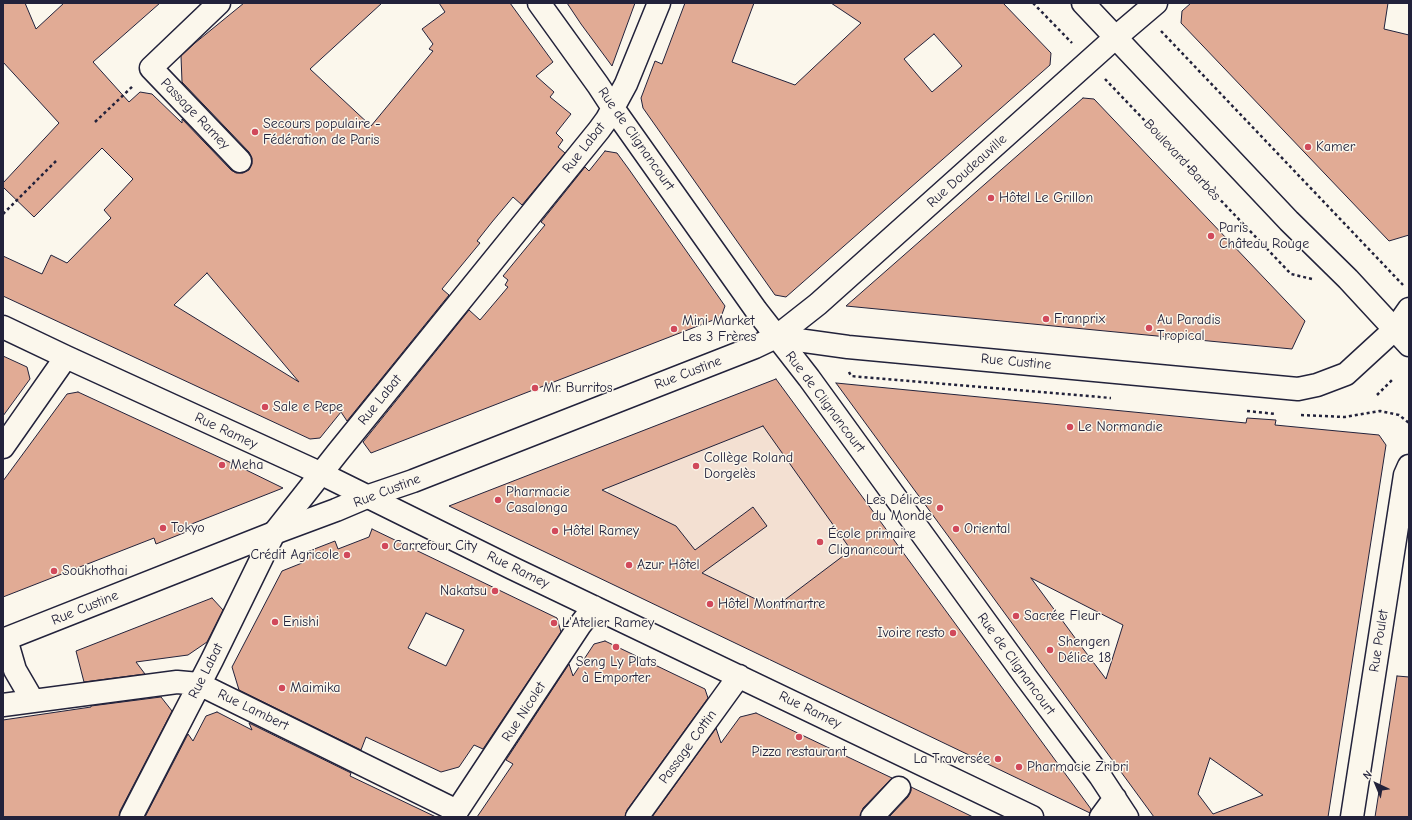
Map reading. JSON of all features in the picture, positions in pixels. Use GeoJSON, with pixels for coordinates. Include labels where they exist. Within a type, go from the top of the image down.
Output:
{"type":"FeatureCollection","features":[{"type":"Feature","properties":{"kind":"street","name":"Passage Ramey"},"geometry":{"type":"LineString","coordinates":[[219,3],[151,68],[240,161]]}},
{"type":"Feature","properties":{"kind":"street","name":"Rue de Clignancourt"},"geometry":{"type":"LineString","coordinates":[[539,3],[776,338],[809,378],[1020,670],[1115,798],[1127,817]]}},
{"type":"Feature","properties":{"kind":"street","name":"Rue Labat"},"geometry":{"type":"LineString","coordinates":[[131,817],[274,533],[599,130],[626,84],[659,3]]}},
{"type":"Feature","properties":{"kind":"street"},"geometry":{"type":"LineString","coordinates":[[1083,3],[1289,221],[1348,279],[1409,345]]}},
{"type":"Feature","properties":{"kind":"street","name":"Rue Doudeauville"},"geometry":{"type":"LineString","coordinates":[[776,338],[818,304],[1089,61],[1156,3]]}},
{"type":"Feature","properties":{"kind":"street"},"geometry":{"type":"LineString","coordinates":[[1394,329],[1409,309]]}},
{"type":"Feature","properties":{"kind":"street","name":"Rue Ramey"},"geometry":{"type":"LineString","coordinates":[[3,327],[369,496],[594,607],[1032,817]]}},
{"type":"Feature","properties":{"kind":"street","name":"Rue Custine"},"geometry":{"type":"LineString","coordinates":[[4,639],[776,338],[848,347],[1298,389],[1317,385],[1346,374],[1394,329]]}},
{"type":"Feature","properties":{"kind":"street"},"geometry":{"type":"LineString","coordinates":[[3,447],[66,357]]}},
{"type":"Feature","properties":{"kind":"street","name":"Rue Poulet"},"geometry":{"type":"LineString","coordinates":[[1352,817],[1405,475],[1409,466]]}},
{"type":"Feature","properties":{"kind":"street","name":"Rue Nicolet"},"geometry":{"type":"LineString","coordinates":[[455,814],[580,625],[594,607]]}},
{"type":"Feature","properties":{"kind":"street"},"geometry":{"type":"LineString","coordinates":[[4,639],[15,670],[33,700]]}},
{"type":"Feature","properties":{"kind":"street","name":"Passage Cottin"},"geometry":{"type":"LineString","coordinates":[[637,817],[739,676]]}},
{"type":"Feature","properties":{"kind":"street","name":"Rue Lambert"},"geometry":{"type":"LineString","coordinates":[[3,705],[177,682],[199,684],[455,814]]}},
{"type":"Feature","properties":{"kind":"street"},"geometry":{"type":"LineString","coordinates":[[872,817],[899,788]]}},
{"type":"Feature","properties":{"kind":"street"},"geometry":{"type":"LineString","coordinates":[[1101,817],[1115,798]]}},
{"type":"Feature","properties":{"kind":"path","name":"Boulevard Barbès"},"geometry":{"type":"LineString","coordinates":[[1033,3],[1291,274],[1318,280],[1348,279]]}},
{"type":"Feature","properties":{"kind":"path"},"geometry":{"type":"LineString","coordinates":[[1157,27],[1404,285]]}},
{"type":"Feature","properties":{"kind":"path","name":"Passage Ramey"},"geometry":{"type":"LineString","coordinates":[[95,122],[151,68]]}},
{"type":"Feature","properties":{"kind":"path"},"geometry":{"type":"LineString","coordinates":[[3,214],[56,161]]}},
{"type":"Feature","properties":{"kind":"path"},"geometry":{"type":"LineString","coordinates":[[1377,395],[1392,380]]}},
{"type":"Feature","properties":{"kind":"shaded area"},"geometry":{"type":"Polygon","coordinates":[[[776,379],[906,557],[875,580],[827,633],[599,523],[609,487],[595,449],[776,379]]]}},
{"type":"Feature","properties":{"kind":"building"},"geometry":{"type":"Polygon","coordinates":[[[3,3],[25,3],[36,29],[64,3],[160,3],[93,62],[129,102],[140,92],[152,94],[182,123],[182,119],[231,170],[236,173],[243,173],[249,170],[252,164],[252,158],[249,152],[182,82],[181,56],[244,3],[382,3],[310,69],[371,126],[433,51],[429,49],[433,44],[422,29],[445,12],[439,3],[510,3],[553,62],[536,76],[554,92],[550,97],[571,114],[556,133],[563,140],[558,147],[565,153],[522,205],[513,197],[492,222],[477,241],[480,243],[442,289],[449,295],[347,421],[341,412],[320,438],[310,439],[3,296],[3,256],[42,274],[51,255],[67,263],[111,218],[104,210],[133,179],[102,148],[34,217],[3,187],[3,183],[59,123],[3,62],[3,3]],[[207,273],[174,305],[299,382],[207,273]]]}},
{"type":"Feature","properties":{"kind":"building"},"geometry":{"type":"Polygon","coordinates":[[[567,3],[635,3],[612,66],[581,24],[567,3]]]}},
{"type":"Feature","properties":{"kind":"building"},"geometry":{"type":"Polygon","coordinates":[[[685,3],[754,3],[732,62],[795,85],[861,23],[831,3],[1003,3],[1051,53],[1050,65],[786,297],[775,295],[643,108],[641,98],[655,61],[662,64],[685,3]],[[934,34],[904,59],[932,92],[962,66],[934,34]]]}},
{"type":"Feature","properties":{"kind":"building"},"geometry":{"type":"Polygon","coordinates":[[[1191,3],[1388,3],[1384,29],[1409,35],[1409,235],[1389,241],[1181,23],[1182,11],[1191,3]]]}},
{"type":"Feature","properties":{"kind":"building"},"geometry":{"type":"Polygon","coordinates":[[[1083,98],[1094,99],[1305,321],[1292,349],[846,306],[1083,98]]]}},
{"type":"Feature","properties":{"kind":"building"},"geometry":{"type":"Polygon","coordinates":[[[605,151],[617,153],[725,306],[721,317],[371,453],[363,442],[469,310],[480,320],[508,287],[505,285],[508,280],[503,276],[545,225],[541,222],[585,167],[589,171],[605,151]]]}},
{"type":"Feature","properties":{"kind":"building"},"geometry":{"type":"Polygon","coordinates":[[[3,356],[27,367],[30,379],[3,416],[3,356]]]}},
{"type":"Feature","properties":{"kind":"building"},"geometry":{"type":"Polygon","coordinates":[[[776,379],[1091,809],[1090,813],[449,506],[776,379]],[[763,426],[602,490],[676,526],[695,550],[753,507],[767,526],[702,573],[774,608],[851,550],[763,426]]]}},
{"type":"Feature","properties":{"kind":"building"},"geometry":{"type":"Polygon","coordinates":[[[836,383],[1246,423],[1247,418],[1276,420],[1275,425],[1379,435],[1386,445],[1328,817],[1154,817],[836,383]],[[1031,578],[1081,646],[1106,679],[1123,625],[1031,578]],[[1210,758],[1198,794],[1213,814],[1263,795],[1210,758]]]}},
{"type":"Feature","properties":{"kind":"building"},"geometry":{"type":"Polygon","coordinates":[[[78,392],[283,488],[184,527],[186,532],[156,544],[154,538],[3,597],[3,481],[67,394],[78,392]]]}},
{"type":"Feature","properties":{"kind":"building"},"geometry":{"type":"Polygon","coordinates":[[[372,529],[557,618],[561,632],[483,749],[474,745],[459,767],[441,772],[366,737],[361,750],[239,690],[232,667],[282,571],[302,563],[299,555],[335,541],[338,549],[369,537],[372,529]],[[426,613],[408,648],[446,666],[464,630],[426,613]]]}},
{"type":"Feature","properties":{"kind":"building"},"geometry":{"type":"Polygon","coordinates":[[[212,598],[223,610],[207,642],[188,655],[136,662],[145,674],[84,682],[76,651],[212,598]]]}},
{"type":"Feature","properties":{"kind":"building"},"geometry":{"type":"Polygon","coordinates":[[[605,641],[705,689],[708,698],[627,810],[625,817],[477,817],[513,764],[506,760],[569,664],[573,676],[594,644],[605,641]]]}},
{"type":"Feature","properties":{"kind":"building"},"geometry":{"type":"Polygon","coordinates":[[[1397,676],[1409,677],[1409,817],[1375,817],[1397,676]]]}},
{"type":"Feature","properties":{"kind":"building"},"geometry":{"type":"Polygon","coordinates":[[[161,697],[172,711],[120,811],[119,817],[3,817],[3,720],[161,697]]]}},
{"type":"Feature","properties":{"kind":"building"},"geometry":{"type":"Polygon","coordinates":[[[217,712],[252,730],[249,723],[351,773],[350,776],[436,817],[145,817],[188,734],[193,741],[206,716],[217,712]]]}},
{"type":"Feature","properties":{"kind":"building"},"geometry":{"type":"Polygon","coordinates":[[[756,713],[892,778],[863,808],[860,817],[652,817],[716,728],[721,743],[740,717],[756,713]]]}},
{"type":"Feature","properties":{"kind":"building"},"geometry":{"type":"Polygon","coordinates":[[[911,787],[973,817],[889,817],[908,797],[911,787]]]}},
{"type":"Feature","properties":{"kind":"place","name":"Secours populaire - Fédération de Paris"},"geometry":{"type":"Point","coordinates":[255,132]}},
{"type":"Feature","properties":{"kind":"place","name":"Kamer"},"geometry":{"type":"Point","coordinates":[1308,147]}},
{"type":"Feature","properties":{"kind":"place","name":"Hôtel Le Grillon"},"geometry":{"type":"Point","coordinates":[991,198]}},
{"type":"Feature","properties":{"kind":"place","name":"Paris Château Rouge"},"geometry":{"type":"Point","coordinates":[1211,236]}},
{"type":"Feature","properties":{"kind":"place","name":"Franprix"},"geometry":{"type":"Point","coordinates":[1046,319]}},
{"type":"Feature","properties":{"kind":"place","name":"Au Paradis Tropical"},"geometry":{"type":"Point","coordinates":[1149,328]}},
{"type":"Feature","properties":{"kind":"place","name":"Mini Market Les 3 Frères"},"geometry":{"type":"Point","coordinates":[674,329]}},
{"type":"Feature","properties":{"kind":"place","name":"Mr. Burritos"},"geometry":{"type":"Point","coordinates":[535,388]}},
{"type":"Feature","properties":{"kind":"place","name":"Sale e Pepe"},"geometry":{"type":"Point","coordinates":[265,407]}},
{"type":"Feature","properties":{"kind":"place","name":"Le Normandie"},"geometry":{"type":"Point","coordinates":[1070,427]}},
{"type":"Feature","properties":{"kind":"place","name":"Meha"},"geometry":{"type":"Point","coordinates":[222,465]}},
{"type":"Feature","properties":{"kind":"place","name":"Collège Roland Dorgelès"},"geometry":{"type":"Point","coordinates":[696,466]}},
{"type":"Feature","properties":{"kind":"place","name":"Pharmacie Casalonga"},"geometry":{"type":"Point","coordinates":[498,500]}},
{"type":"Feature","properties":{"kind":"place","name":"Les Délices du Monde"},"geometry":{"type":"Point","coordinates":[940,508]}},
{"type":"Feature","properties":{"kind":"place","name":"Tokyo"},"geometry":{"type":"Point","coordinates":[163,528]}},
{"type":"Feature","properties":{"kind":"place","name":"Oriental"},"geometry":{"type":"Point","coordinates":[956,529]}},
{"type":"Feature","properties":{"kind":"place","name":"Hôtel Ramey"},"geometry":{"type":"Point","coordinates":[555,531]}},
{"type":"Feature","properties":{"kind":"place","name":"École primaire Clignancourt"},"geometry":{"type":"Point","coordinates":[820,542]}},
{"type":"Feature","properties":{"kind":"place","name":"Carrefour City"},"geometry":{"type":"Point","coordinates":[385,546]}},
{"type":"Feature","properties":{"kind":"place","name":"Crédit Agricole"},"geometry":{"type":"Point","coordinates":[347,555]}},
{"type":"Feature","properties":{"kind":"place","name":"Azur Hôtel"},"geometry":{"type":"Point","coordinates":[629,565]}},
{"type":"Feature","properties":{"kind":"place","name":"Soukhothai"},"geometry":{"type":"Point","coordinates":[54,571]}},
{"type":"Feature","properties":{"kind":"place","name":"Nakatsu"},"geometry":{"type":"Point","coordinates":[495,591]}},
{"type":"Feature","properties":{"kind":"place","name":"Hôtel Montmartre"},"geometry":{"type":"Point","coordinates":[710,604]}},
{"type":"Feature","properties":{"kind":"place","name":"Sacrée Fleur"},"geometry":{"type":"Point","coordinates":[1016,616]}},
{"type":"Feature","properties":{"kind":"place","name":"Enishi"},"geometry":{"type":"Point","coordinates":[275,622]}},
{"type":"Feature","properties":{"kind":"place","name":"L'Atelier Ramey"},"geometry":{"type":"Point","coordinates":[554,623]}},
{"type":"Feature","properties":{"kind":"place","name":"Ivoire resto"},"geometry":{"type":"Point","coordinates":[953,633]}},
{"type":"Feature","properties":{"kind":"place","name":"Seng Ly Plats à Emporter"},"geometry":{"type":"Point","coordinates":[616,647]}},
{"type":"Feature","properties":{"kind":"place","name":"Shengen Délice 18"},"geometry":{"type":"Point","coordinates":[1050,650]}},
{"type":"Feature","properties":{"kind":"place","name":"Maimika"},"geometry":{"type":"Point","coordinates":[282,688]}},
{"type":"Feature","properties":{"kind":"place","name":"Pizza restaurant"},"geometry":{"type":"Point","coordinates":[799,737]}},
{"type":"Feature","properties":{"kind":"place","name":"La Traversée"},"geometry":{"type":"Point","coordinates":[998,759]}},
{"type":"Feature","properties":{"kind":"place","name":"Pharmacie Zribri"},"geometry":{"type":"Point","coordinates":[1019,767]}}]}
